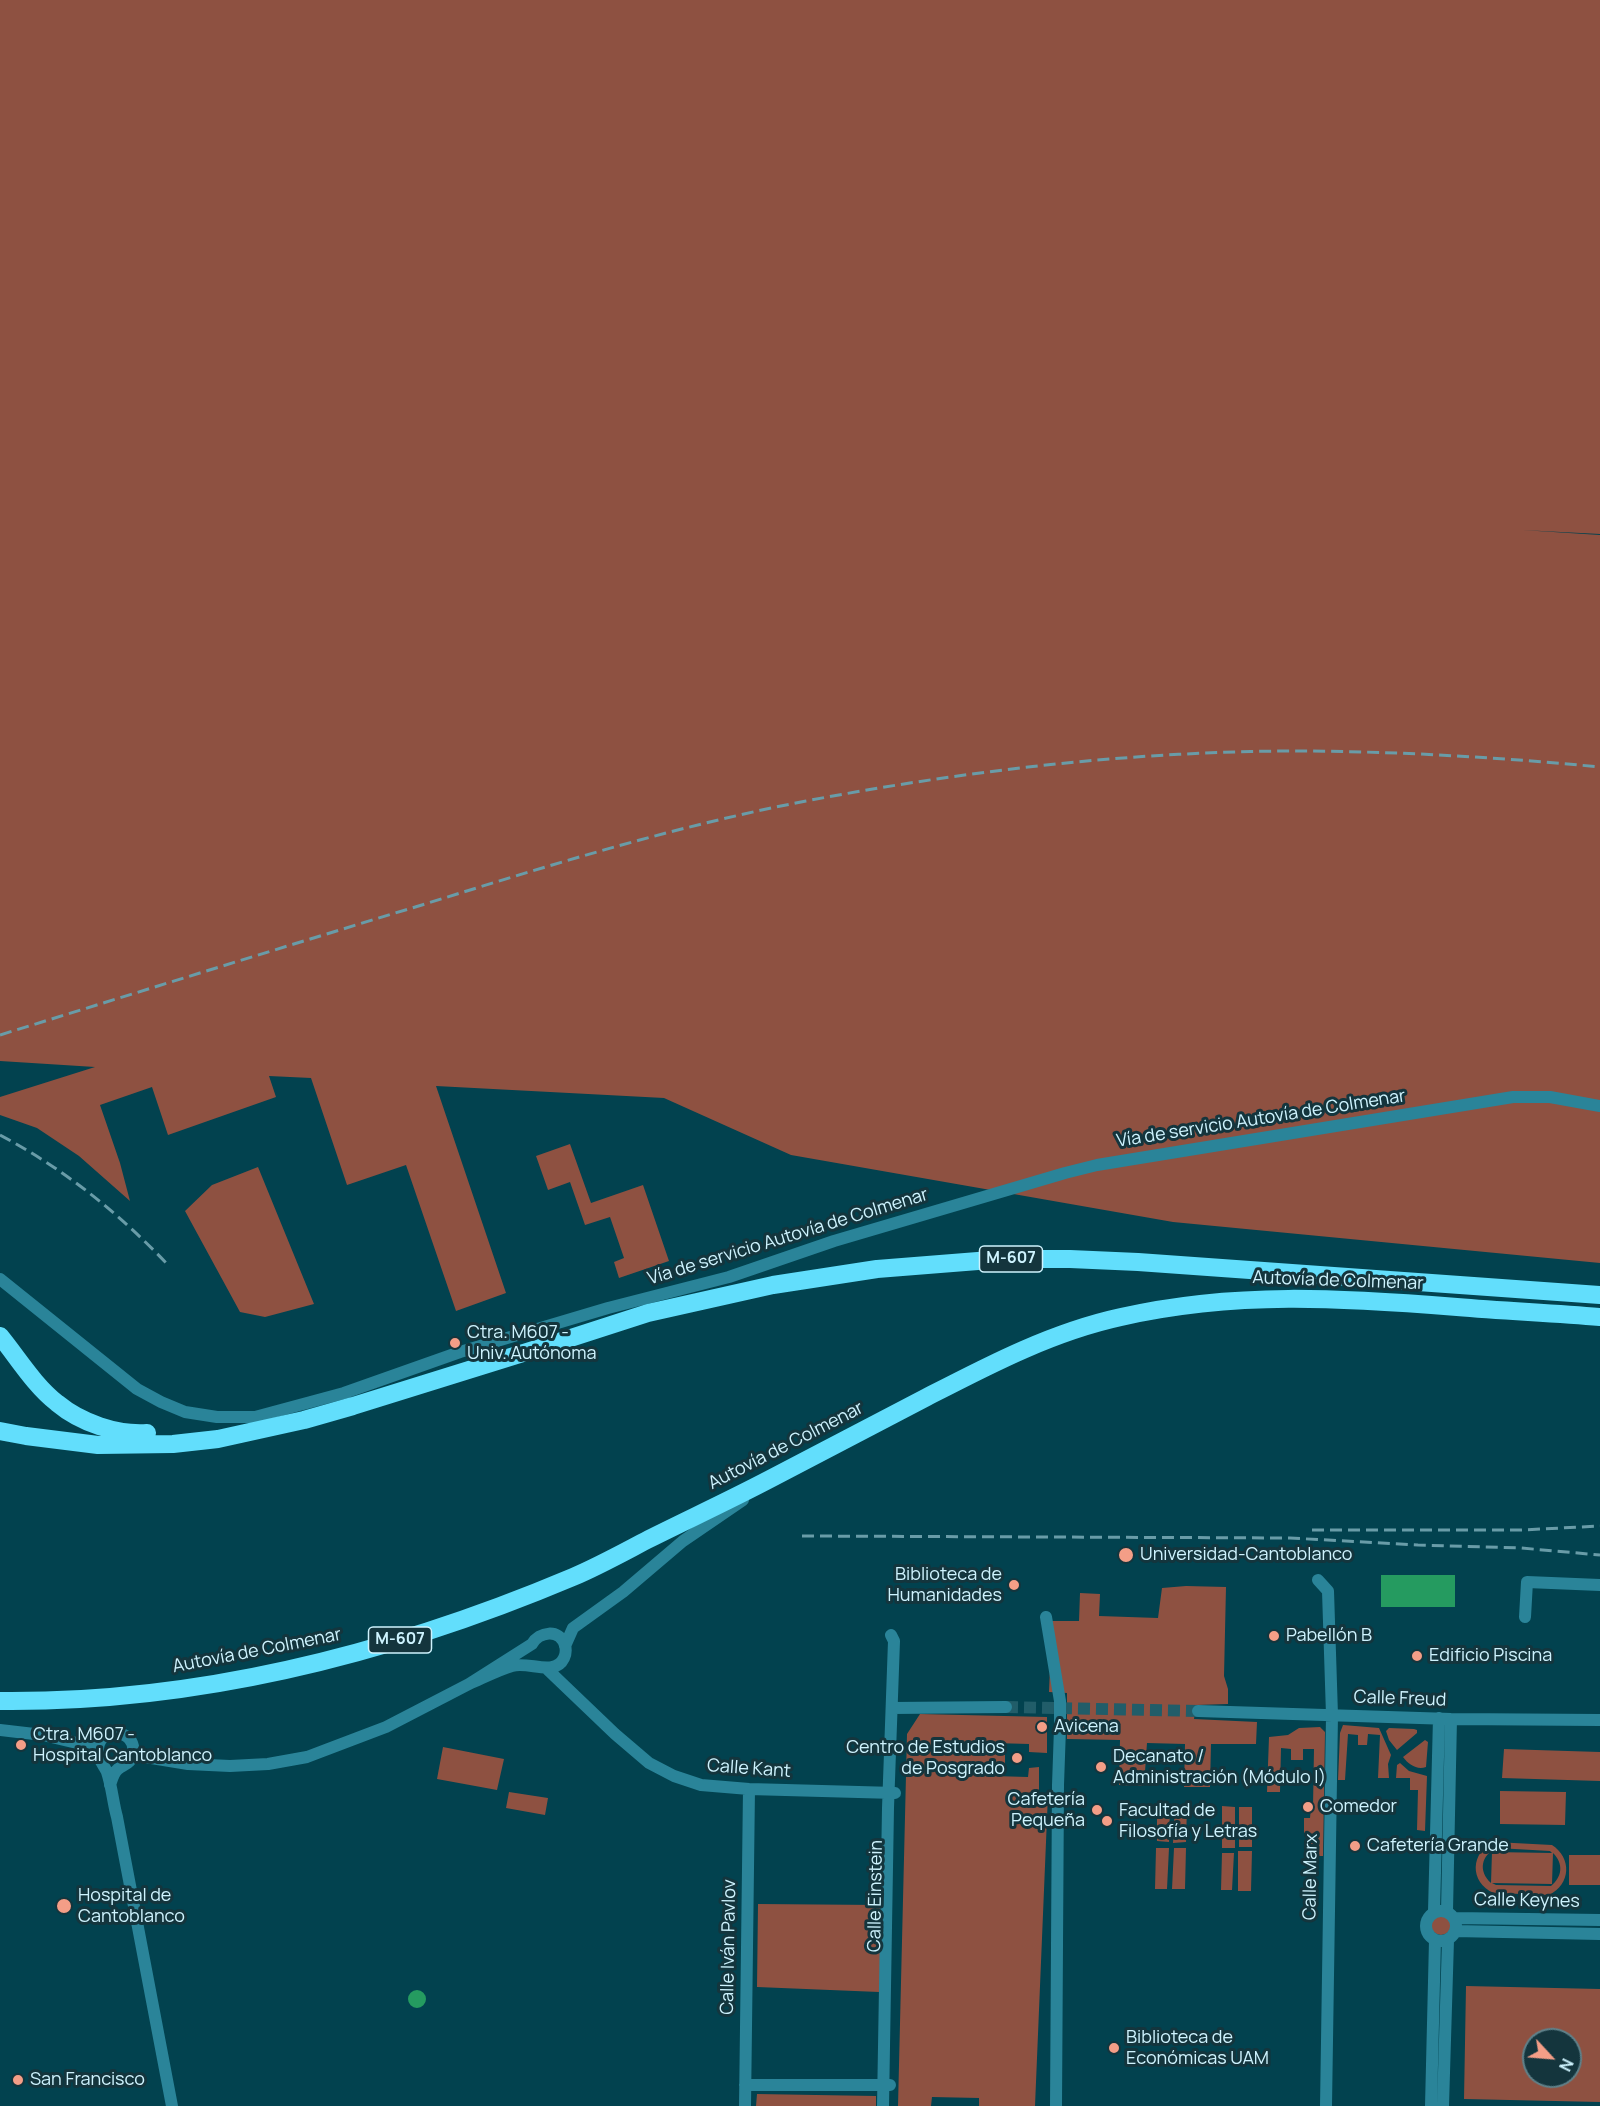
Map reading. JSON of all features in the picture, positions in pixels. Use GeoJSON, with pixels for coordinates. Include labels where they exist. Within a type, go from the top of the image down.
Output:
{"type":"FeatureCollection","features":[{"type":"Feature","properties":{"kind":"highway","name":"Autovía de Colmenar"},"geometry":{"type":"LineString","coordinates":[[0,1431],[98,1445],[173,1444],[218,1439],[304,1420],[353,1406],[648,1312],[773,1285],[877,1269],[1003,1259],[1070,1259],[1600,1295]]}},
{"type":"Feature","properties":{"kind":"highway","name":"Autovía de Colmenar"},"geometry":{"type":"LineString","coordinates":[[0,1701],[127,1695],[244,1678],[347,1656],[456,1623],[577,1575],[771,1479],[1007,1357],[1042,1341],[1118,1317],[1201,1302],[1278,1298],[1374,1301],[1600,1317]]}},
{"type":"Feature","properties":{"kind":"highway"},"geometry":{"type":"LineString","coordinates":[[1569,1314],[1600,1323]]}},
{"type":"Feature","properties":{"kind":"highway"},"geometry":{"type":"LineString","coordinates":[[0,1336],[42,1389],[57,1404],[110,1430],[137,1434],[210,1430],[245,1433]]}},
{"type":"Feature","properties":{"kind":"street","name":"Vía de servicio Autovía de Colmenar"},"geometry":{"type":"LineString","coordinates":[[0,1279],[137,1389],[153,1398],[185,1412],[218,1418],[255,1417],[344,1393],[512,1336],[616,1305],[729,1277],[834,1241],[1086,1168],[1513,1097],[1550,1097],[1600,1106]]}},
{"type":"Feature","properties":{"kind":"street"},"geometry":{"type":"LineString","coordinates":[[565,1646],[573,1628],[622,1592],[683,1541],[771,1479]]}},
{"type":"Feature","properties":{"kind":"street","name":"Calle Marx"},"geometry":{"type":"LineString","coordinates":[[1318,1580],[1328,1591],[1332,1715],[1326,2106]]}},
{"type":"Feature","properties":{"kind":"street"},"geometry":{"type":"LineString","coordinates":[[1525,1617],[1527,1582],[1600,1585]]}},
{"type":"Feature","properties":{"kind":"street"},"geometry":{"type":"LineString","coordinates":[[1046,1617],[1060,1701],[1056,2106]]}},
{"type":"Feature","properties":{"kind":"street"},"geometry":{"type":"LineString","coordinates":[[133,1755],[188,1764],[230,1766],[268,1764],[307,1757],[386,1727],[469,1684],[513,1665],[552,1668],[562,1661],[566,1651],[565,1646],[559,1637],[549,1633],[539,1636],[532,1644],[469,1684]]}},
{"type":"Feature","properties":{"kind":"street","name":"Calle Einstein"},"geometry":{"type":"LineString","coordinates":[[884,2106],[887,2085],[895,1708],[894,1641],[891,1635]]}},
{"type":"Feature","properties":{"kind":"street"},"geometry":{"type":"LineString","coordinates":[[532,1644],[531,1656],[542,1667]]}},
{"type":"Feature","properties":{"kind":"street"},"geometry":{"type":"LineString","coordinates":[[562,1661],[568,1688]]}},
{"type":"Feature","properties":{"kind":"street","name":"Calle Kant"},"geometry":{"type":"LineString","coordinates":[[542,1667],[649,1763],[674,1776],[701,1785],[749,1789],[892,1793]]}},
{"type":"Feature","properties":{"kind":"street"},"geometry":{"type":"LineString","coordinates":[[895,1708],[1006,1707]]}},
{"type":"Feature","properties":{"kind":"street","name":"Calle Freud"},"geometry":{"type":"LineString","coordinates":[[1198,1711],[1445,1719],[1600,1720]]}},
{"type":"Feature","properties":{"kind":"street"},"geometry":{"type":"LineString","coordinates":[[1443,2106],[1446,1925],[1445,1719]]}},
{"type":"Feature","properties":{"kind":"street"},"geometry":{"type":"LineString","coordinates":[[0,1730],[44,1735],[98,1748]]}},
{"type":"Feature","properties":{"kind":"street"},"geometry":{"type":"LineString","coordinates":[[110,1785],[119,1768],[130,1762],[133,1755],[132,1744],[126,1735],[115,1732],[105,1736],[98,1748],[98,1755],[106,1769],[110,1785],[172,2106]]}},
{"type":"Feature","properties":{"kind":"street"},"geometry":{"type":"LineString","coordinates":[[102,1762],[108,1767],[119,1768]]}},
{"type":"Feature","properties":{"kind":"street","name":"Calle Iván Pavlov"},"geometry":{"type":"LineString","coordinates":[[745,2106],[749,1789]]}},
{"type":"Feature","properties":{"kind":"street","name":"Calle Keynes"},"geometry":{"type":"LineString","coordinates":[[1446,1925],[1600,1920]]}},
{"type":"Feature","properties":{"kind":"street"},"geometry":{"type":"LineString","coordinates":[[1431,2106],[1446,1925]]}},
{"type":"Feature","properties":{"kind":"street","name":"Calle Keynes"},"geometry":{"type":"LineString","coordinates":[[1446,1925],[1600,1934]]}},
{"type":"Feature","properties":{"kind":"street"},"geometry":{"type":"LineString","coordinates":[[745,2085],[887,2085]]}},
{"type":"Feature","properties":{"kind":"street","name":"Calle Einstein"},"geometry":{"type":"LineString","coordinates":[[887,2085],[890,2106]]}},
{"type":"Feature","properties":{"kind":"shaded area"},"geometry":{"type":"Polygon","coordinates":[[[0,0],[1600,0],[1600,534],[1522,530],[1600,535],[1600,1263],[1173,1222],[791,1155],[664,1098],[436,1086],[506,1293],[456,1311],[406,1165],[347,1185],[311,1078],[269,1076],[276,1097],[168,1135],[152,1087],[100,1105],[130,1201],[79,1156],[37,1128],[0,1115],[0,1097],[95,1067],[0,1061],[0,0]]]}},
{"type":"Feature","properties":{"kind":"shaded area"},"geometry":{"type":"Polygon","coordinates":[[[570,1144],[591,1203],[643,1185],[669,1261],[619,1278],[614,1262],[624,1258],[610,1217],[585,1225],[570,1182],[548,1190],[536,1156],[570,1144]]]}},
{"type":"Feature","properties":{"kind":"shaded area"},"geometry":{"type":"Polygon","coordinates":[[[258,1167],[314,1304],[265,1317],[240,1312],[185,1211],[212,1185],[258,1167]]]}},
{"type":"Feature","properties":{"kind":"shaded area"},"geometry":{"type":"Polygon","coordinates":[[[1381,1575],[1455,1575],[1455,1607],[1381,1607],[1381,1575]]]}},
{"type":"Feature","properties":{"kind":"shaded area"},"geometry":{"type":"Polygon","coordinates":[[[1226,1587],[1224,1676],[1228,1689],[1228,1704],[1196,1705],[1194,1719],[1257,1722],[1256,1744],[1211,1744],[1210,1787],[1184,1787],[1185,1744],[1147,1743],[1144,1786],[1119,1785],[1120,1740],[1067,1739],[1067,1693],[1049,1692],[1052,1621],[1079,1621],[1080,1593],[1100,1594],[1099,1616],[1158,1618],[1162,1588],[1226,1587]]]}},
{"type":"Feature","properties":{"kind":"shaded area"},"geometry":{"type":"Polygon","coordinates":[[[920,1714],[1047,1717],[1047,1753],[1029,1752],[1029,1744],[994,1743],[994,1754],[1005,1755],[1005,1765],[993,1765],[993,1776],[1028,1777],[1029,1768],[1039,1767],[1039,1794],[1048,1794],[1035,2106],[979,2106],[979,2098],[932,2097],[931,2106],[898,2106],[907,1734],[920,1714]]]}},
{"type":"Feature","properties":{"kind":"shaded area"},"geometry":{"type":"Polygon","coordinates":[[[1343,1725],[1379,1728],[1391,1755],[1388,1764],[1389,1778],[1378,1778],[1380,1735],[1368,1734],[1367,1745],[1358,1745],[1358,1735],[1348,1734],[1345,1780],[1338,1780],[1340,1733],[1343,1725]]]}},
{"type":"Feature","properties":{"kind":"shaded area"},"geometry":{"type":"Polygon","coordinates":[[[1320,1727],[1325,1732],[1323,1856],[1316,1856],[1316,1863],[1304,1862],[1304,1851],[1310,1850],[1310,1833],[1304,1833],[1304,1818],[1310,1818],[1313,1806],[1314,1749],[1303,1749],[1303,1760],[1291,1760],[1291,1749],[1281,1748],[1280,1792],[1267,1792],[1269,1737],[1288,1735],[1299,1728],[1320,1727]]]}},
{"type":"Feature","properties":{"kind":"shaded area"},"geometry":{"type":"Polygon","coordinates":[[[1389,1728],[1414,1729],[1417,1733],[1397,1750],[1389,1740],[1386,1731],[1389,1728]]]}},
{"type":"Feature","properties":{"kind":"shaded area"},"geometry":{"type":"Polygon","coordinates":[[[1425,1740],[1428,1742],[1426,1767],[1416,1767],[1403,1757],[1425,1740]]]}},
{"type":"Feature","properties":{"kind":"shaded area"},"geometry":{"type":"Polygon","coordinates":[[[443,1747],[504,1759],[497,1790],[437,1779],[443,1747]]]}},
{"type":"Feature","properties":{"kind":"shaded area"},"geometry":{"type":"Polygon","coordinates":[[[1504,1749],[1600,1752],[1600,1781],[1502,1778],[1504,1749]]]}},
{"type":"Feature","properties":{"kind":"shaded area"},"geometry":{"type":"Polygon","coordinates":[[[1400,1763],[1409,1771],[1427,1776],[1425,1831],[1417,1830],[1418,1790],[1410,1790],[1410,1778],[1396,1778],[1397,1765],[1400,1763]]]}},
{"type":"Feature","properties":{"kind":"shaded area"},"geometry":{"type":"Polygon","coordinates":[[[1500,1791],[1566,1792],[1565,1825],[1500,1824],[1500,1791]]]}},
{"type":"Feature","properties":{"kind":"shaded area"},"geometry":{"type":"Polygon","coordinates":[[[509,1792],[548,1798],[545,1815],[506,1808],[509,1792]]]}},
{"type":"Feature","properties":{"kind":"shaded area"},"geometry":{"type":"Polygon","coordinates":[[[1157,1805],[1170,1806],[1169,1842],[1157,1841],[1157,1805]]]}},
{"type":"Feature","properties":{"kind":"shaded area"},"geometry":{"type":"Polygon","coordinates":[[[1175,1805],[1187,1806],[1186,1842],[1173,1843],[1175,1805]]]}},
{"type":"Feature","properties":{"kind":"shaded area"},"geometry":{"type":"Polygon","coordinates":[[[1222,1806],[1235,1807],[1235,1848],[1222,1848],[1222,1806]]]}},
{"type":"Feature","properties":{"kind":"shaded area"},"geometry":{"type":"Polygon","coordinates":[[[1239,1807],[1252,1807],[1252,1847],[1239,1847],[1239,1807]]]}},
{"type":"Feature","properties":{"kind":"shaded area"},"geometry":{"type":"Polygon","coordinates":[[[1495,1842],[1552,1845],[1559,1850],[1566,1864],[1565,1878],[1562,1884],[1549,1895],[1494,1893],[1480,1882],[1477,1875],[1477,1859],[1487,1846],[1495,1842]],[[1497,1848],[1487,1855],[1483,1864],[1484,1873],[1491,1883],[1492,1852],[1552,1853],[1550,1851],[1497,1848]],[[1553,1853],[1552,1884],[1492,1883],[1551,1886],[1558,1879],[1560,1870],[1557,1857],[1553,1853]]]}},
{"type":"Feature","properties":{"kind":"shaded area"},"geometry":{"type":"Polygon","coordinates":[[[1156,1848],[1169,1848],[1167,1889],[1155,1889],[1156,1848]]]}},
{"type":"Feature","properties":{"kind":"shaded area"},"geometry":{"type":"Polygon","coordinates":[[[1174,1848],[1186,1848],[1185,1889],[1172,1889],[1174,1848]]]}},
{"type":"Feature","properties":{"kind":"shaded area"},"geometry":{"type":"Polygon","coordinates":[[[1238,1851],[1252,1851],[1251,1891],[1238,1891],[1238,1851]]]}},
{"type":"Feature","properties":{"kind":"shaded area"},"geometry":{"type":"Polygon","coordinates":[[[1222,1853],[1234,1853],[1232,1890],[1221,1890],[1222,1853]]]}},
{"type":"Feature","properties":{"kind":"shaded area"},"geometry":{"type":"Polygon","coordinates":[[[1569,1855],[1600,1855],[1600,1885],[1569,1885],[1569,1855]]]}},
{"type":"Feature","properties":{"kind":"shaded area"},"geometry":{"type":"Polygon","coordinates":[[[758,1904],[880,1905],[881,1989],[879,1992],[757,1987],[758,1904]]]}},
{"type":"Feature","properties":{"kind":"shaded area"},"geometry":{"type":"Polygon","coordinates":[[[1441,1915],[1448,1918],[1451,1925],[1448,1932],[1441,1935],[1434,1932],[1431,1925],[1434,1918],[1441,1915]]]}},
{"type":"Feature","properties":{"kind":"shaded area"},"geometry":{"type":"Polygon","coordinates":[[[1466,1986],[1600,1989],[1600,2102],[1464,2099],[1466,1986]]]}},
{"type":"Feature","properties":{"kind":"shaded area"},"geometry":{"type":"Polygon","coordinates":[[[417,1990],[423,1993],[426,1999],[423,2005],[417,2008],[411,2005],[408,1999],[411,1993],[417,1990]]]}},
{"type":"Feature","properties":{"kind":"shaded area"},"geometry":{"type":"Polygon","coordinates":[[[757,2094],[876,2096],[876,2106],[756,2106],[757,2094]]]}},
{"type":"Feature","properties":{"kind":"tunnel"},"geometry":{"type":"LineString","coordinates":[[1006,1707],[1198,1711]]}},
{"type":"Feature","properties":{"kind":"railway"},"geometry":{"type":"LineString","coordinates":[[0,1035],[614,847],[757,811],[865,790],[1046,765],[1227,752],[1405,753],[1600,767]]}},
{"type":"Feature","properties":{"kind":"railway"},"geometry":{"type":"LineString","coordinates":[[0,1135],[46,1162],[90,1193],[168,1265]]}},
{"type":"Feature","properties":{"kind":"railway"},"geometry":{"type":"LineString","coordinates":[[1312,1530],[1521,1530],[1600,1526]]}},
{"type":"Feature","properties":{"kind":"railway"},"geometry":{"type":"LineString","coordinates":[[802,1536],[1290,1538],[1521,1548],[1600,1555]]}},
{"type":"Feature","properties":{"kind":"place","name":"Ctra. M607 - Univ. Autónoma"},"geometry":{"type":"Point","coordinates":[455,1343]}},
{"type":"Feature","properties":{"kind":"place","name":"Universidad-Cantoblanco"},"geometry":{"type":"Point","coordinates":[1126,1555]}},
{"type":"Feature","properties":{"kind":"place","name":"Biblioteca de Humanidades"},"geometry":{"type":"Point","coordinates":[1014,1585]}},
{"type":"Feature","properties":{"kind":"place","name":"Pabellón B"},"geometry":{"type":"Point","coordinates":[1274,1636]}},
{"type":"Feature","properties":{"kind":"place","name":"Edificio Piscina"},"geometry":{"type":"Point","coordinates":[1417,1656]}},
{"type":"Feature","properties":{"kind":"place","name":"Avicena"},"geometry":{"type":"Point","coordinates":[1042,1727]}},
{"type":"Feature","properties":{"kind":"place","name":"Ctra. M607 - Hospital Cantoblanco"},"geometry":{"type":"Point","coordinates":[21,1745]}},
{"type":"Feature","properties":{"kind":"place","name":"Centro de Estudios de Posgrado"},"geometry":{"type":"Point","coordinates":[1017,1758]}},
{"type":"Feature","properties":{"kind":"place","name":"Decanato / Administración (Módulo I)"},"geometry":{"type":"Point","coordinates":[1101,1767]}},
{"type":"Feature","properties":{"kind":"place","name":"Comedor"},"geometry":{"type":"Point","coordinates":[1308,1807]}},
{"type":"Feature","properties":{"kind":"place","name":"Cafetería Pequeña"},"geometry":{"type":"Point","coordinates":[1097,1810]}},
{"type":"Feature","properties":{"kind":"place","name":"Facultad de Filosofía y Letras"},"geometry":{"type":"Point","coordinates":[1107,1821]}},
{"type":"Feature","properties":{"kind":"place","name":"Cafetería Grande"},"geometry":{"type":"Point","coordinates":[1355,1846]}},
{"type":"Feature","properties":{"kind":"place","name":"Hospital de Cantoblanco"},"geometry":{"type":"Point","coordinates":[64,1906]}},
{"type":"Feature","properties":{"kind":"place","name":"Biblioteca de Económicas UAM"},"geometry":{"type":"Point","coordinates":[1114,2048]}},
{"type":"Feature","properties":{"kind":"place","name":"San Francisco"},"geometry":{"type":"Point","coordinates":[18,2080]}}]}
